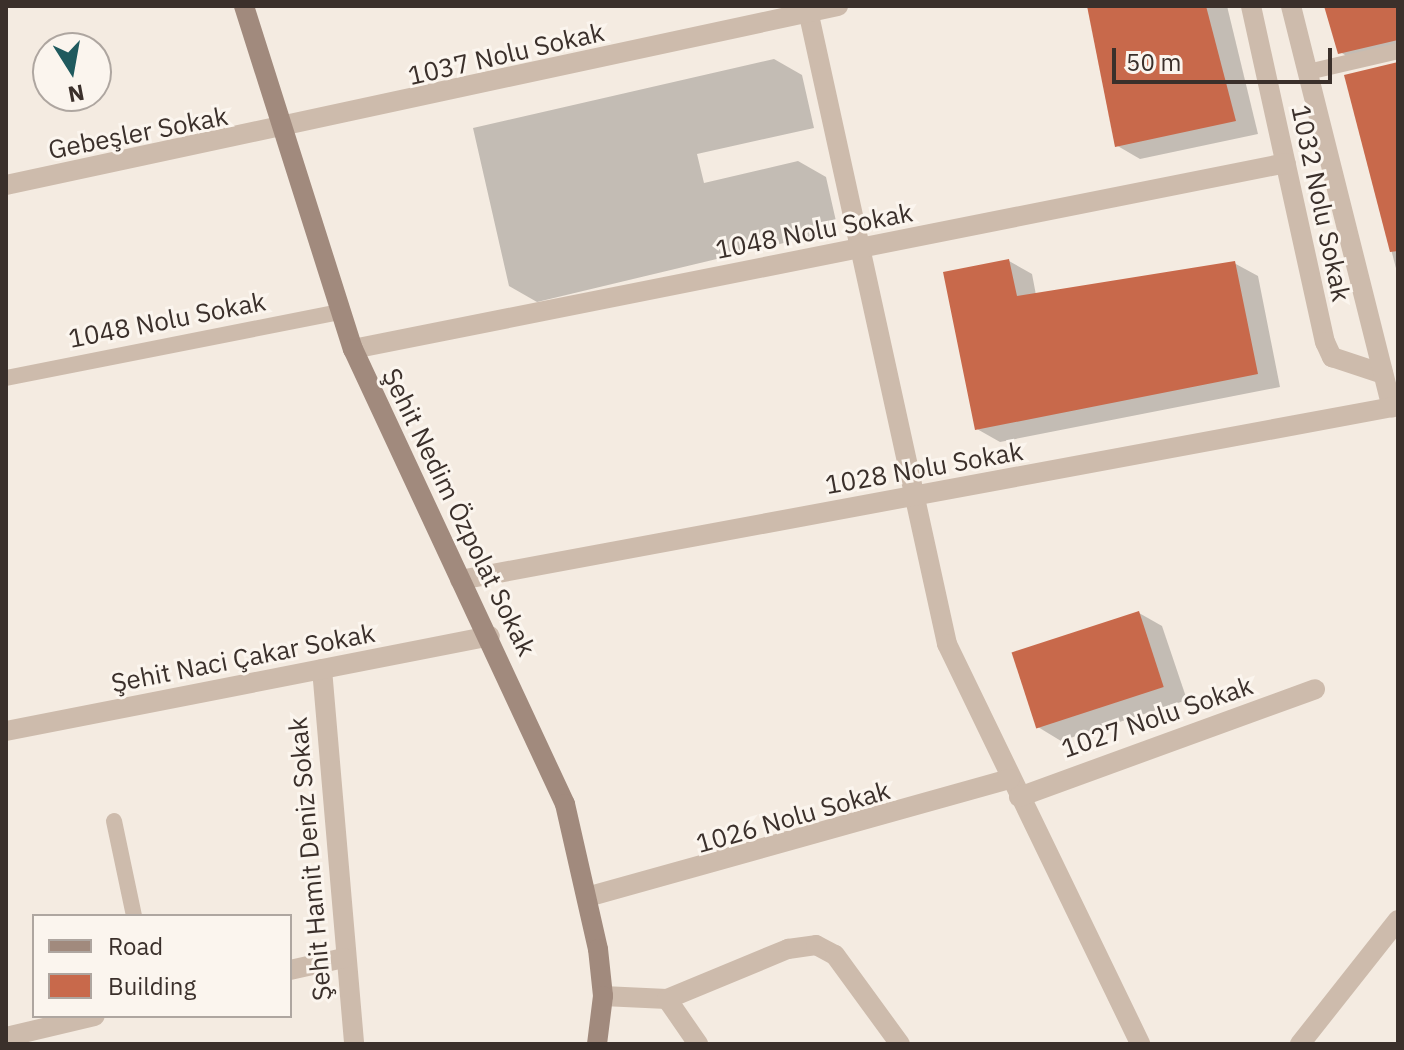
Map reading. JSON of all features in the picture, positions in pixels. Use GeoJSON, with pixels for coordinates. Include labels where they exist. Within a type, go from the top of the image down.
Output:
{"type":"FeatureCollection","features":[{"type":"Feature","properties":{"kind":"street","name":"Şehit Nedim Özpolat Sokak"},"geometry":{"type":"LineString","coordinates":[[244,6],[279,131],[338,312],[565,804],[587,897],[603,996],[597,1044]]}},
{"type":"Feature","properties":{"kind":"street","name":"1037 Nolu Sokak"},"geometry":{"type":"LineString","coordinates":[[279,131],[808,9],[838,6]]}},
{"type":"Feature","properties":{"kind":"street","name":"1032 Nolu Sokak"},"geometry":{"type":"LineString","coordinates":[[1251,6],[1325,342],[1332,357],[1383,374]]}},
{"type":"Feature","properties":{"kind":"street"},"geometry":{"type":"LineString","coordinates":[[1291,6],[1383,374],[1395,407]]}},
{"type":"Feature","properties":{"kind":"street"},"geometry":{"type":"LineString","coordinates":[[808,9],[864,248],[947,644],[1140,1044]]}},
{"type":"Feature","properties":{"kind":"street","name":"Gebeşler Sokak"},"geometry":{"type":"LineString","coordinates":[[6,185],[279,131]]}},
{"type":"Feature","properties":{"kind":"street","name":"1048 Nolu Sokak"},"geometry":{"type":"LineString","coordinates":[[353,349],[1286,163]]}},
{"type":"Feature","properties":{"kind":"street","name":"1028 Nolu Sokak"},"geometry":{"type":"LineString","coordinates":[[460,580],[1395,407]]}},
{"type":"Feature","properties":{"kind":"street","name":"Şehit Naci Çakar Sokak"},"geometry":{"type":"LineString","coordinates":[[6,731],[490,636]]}},
{"type":"Feature","properties":{"kind":"street","name":"Şehit Hamit Deniz Sokak"},"geometry":{"type":"LineString","coordinates":[[322,669],[344,958],[354,1044]]}},
{"type":"Feature","properties":{"kind":"street","name":"1027 Nolu Sokak"},"geometry":{"type":"LineString","coordinates":[[1014,788],[1315,689]]}},
{"type":"Feature","properties":{"kind":"street","name":"1026 Nolu Sokak"},"geometry":{"type":"LineString","coordinates":[[587,897],[1014,788]]}},
{"type":"Feature","properties":{"kind":"street"},"geometry":{"type":"LineString","coordinates":[[1300,1044],[1398,920]]}},
{"type":"Feature","properties":{"kind":"street"},"geometry":{"type":"LineString","coordinates":[[603,996],[667,999],[788,949],[816,945],[835,955],[900,1044]]}},
{"type":"Feature","properties":{"kind":"street"},"geometry":{"type":"LineString","coordinates":[[292,970],[344,958]]}},
{"type":"Feature","properties":{"kind":"street"},"geometry":{"type":"LineString","coordinates":[[667,999],[698,1044]]}},
{"type":"Feature","properties":{"kind":"street"},"geometry":{"type":"LineString","coordinates":[[6,1037],[58,1034],[91,1018]]}},
{"type":"Feature","properties":{"kind":"lane"},"geometry":{"type":"LineString","coordinates":[[1308,72],[1398,51]]}},
{"type":"Feature","properties":{"kind":"lane","name":"1048 Nolu Sokak"},"geometry":{"type":"LineString","coordinates":[[6,378],[338,312]]}},
{"type":"Feature","properties":{"kind":"lane"},"geometry":{"type":"LineString","coordinates":[[114,821],[134,914]]}},
{"type":"Feature","properties":{"kind":"building"},"geometry":{"type":"Polygon","coordinates":[[[1087,6],[1206,6],[1236,121],[1115,147],[1087,6]]]}},
{"type":"Feature","properties":{"kind":"building"},"geometry":{"type":"Polygon","coordinates":[[[1324,6],[1398,6],[1398,40],[1338,54],[1324,6]]]}},
{"type":"Feature","properties":{"kind":"building"},"geometry":{"type":"Polygon","coordinates":[[[1398,62],[1398,251],[1390,252],[1344,75],[1398,62]]]}},
{"type":"Feature","properties":{"kind":"building"},"geometry":{"type":"Polygon","coordinates":[[[1009,259],[1017,296],[1235,261],[1258,374],[975,430],[943,272],[1009,259]]]}},
{"type":"Feature","properties":{"kind":"building"},"geometry":{"type":"Polygon","coordinates":[[[1139,611],[1164,687],[1036,728],[1012,652],[1139,611]]]}}]}
